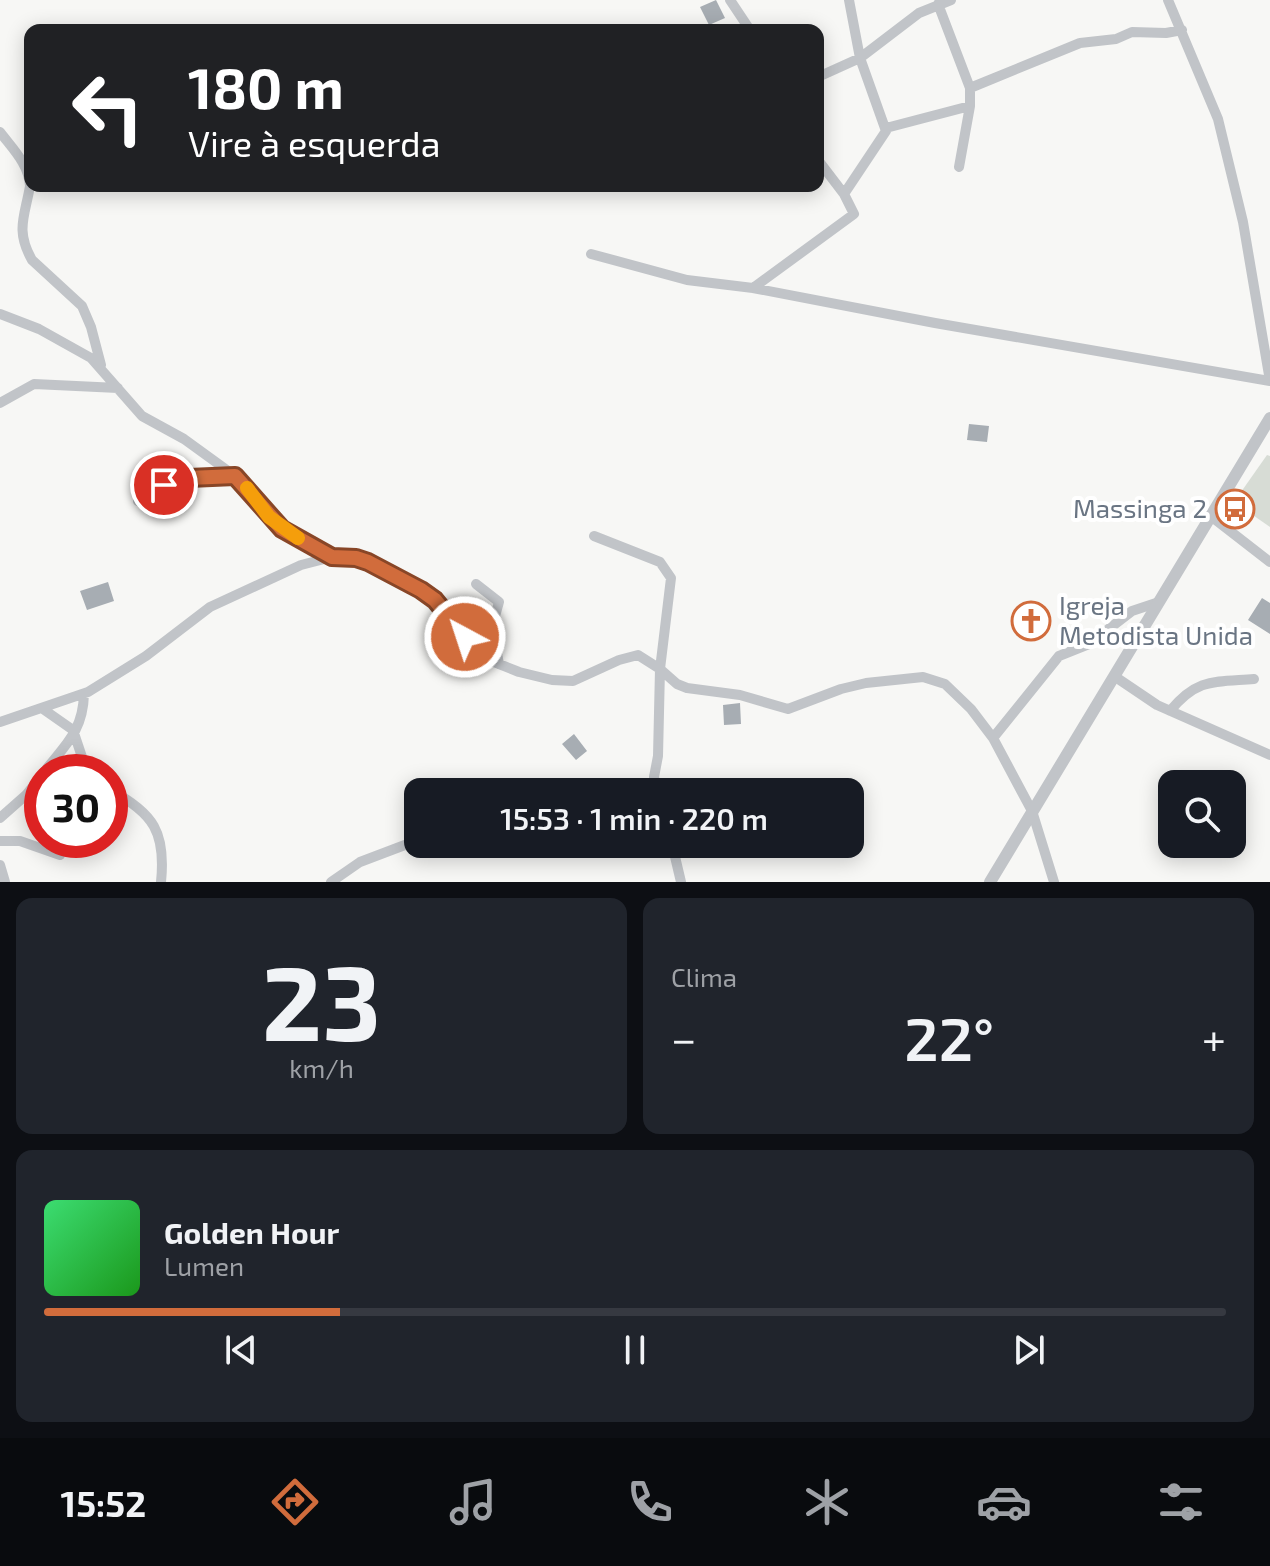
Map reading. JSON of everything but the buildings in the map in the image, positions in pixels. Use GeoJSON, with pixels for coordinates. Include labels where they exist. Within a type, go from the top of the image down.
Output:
{"type":"FeatureCollection","features":[{"type":"Feature","properties":{"kind":"street"},"geometry":{"type":"LineString","coordinates":[[730,0],[746,24]]}},
{"type":"Feature","properties":{"kind":"street"},"geometry":{"type":"LineString","coordinates":[[844,194],[886,128],[860,58],[849,0]]}},
{"type":"Feature","properties":{"kind":"street"},"geometry":{"type":"LineString","coordinates":[[824,74],[860,58],[908,19],[951,0]]}},
{"type":"Feature","properties":{"kind":"street"},"geometry":{"type":"LineString","coordinates":[[591,254],[687,280],[753,288],[1270,381],[1243,222],[1218,119],[1168,0]]}},
{"type":"Feature","properties":{"kind":"street"},"geometry":{"type":"LineString","coordinates":[[938,4],[970,88],[970,106],[959,167]]}},
{"type":"Feature","properties":{"kind":"street"},"geometry":{"type":"LineString","coordinates":[[970,88],[1080,43],[1116,39],[1132,32],[1182,30]]}},
{"type":"Feature","properties":{"kind":"street"},"geometry":{"type":"LineString","coordinates":[[886,128],[970,106]]}},
{"type":"Feature","properties":{"kind":"street"},"geometry":{"type":"LineString","coordinates":[[0,132],[24,164]]}},
{"type":"Feature","properties":{"kind":"street"},"geometry":{"type":"LineString","coordinates":[[753,288],[852,217],[853,210],[844,194],[824,168]]}},
{"type":"Feature","properties":{"kind":"street"},"geometry":{"type":"LineString","coordinates":[[28,192],[21,218],[28,252],[32,260],[82,306],[102,367]]}},
{"type":"Feature","properties":{"kind":"street"},"geometry":{"type":"LineString","coordinates":[[0,314],[71,345],[102,367],[129,405],[142,416],[184,439],[235,476],[282,529],[332,557]]}},
{"type":"Feature","properties":{"kind":"street"},"geometry":{"type":"LineString","coordinates":[[0,403],[34,384],[118,388]]}},
{"type":"Feature","properties":{"kind":"street"},"geometry":{"type":"LineString","coordinates":[[990,882],[1270,418]]}},
{"type":"Feature","properties":{"kind":"street"},"geometry":{"type":"LineString","coordinates":[[138,501],[164,485],[181,479],[235,476]]}},
{"type":"Feature","properties":{"kind":"street"},"geometry":{"type":"LineString","coordinates":[[1212,517],[1270,562]]}},
{"type":"Feature","properties":{"kind":"street"},"geometry":{"type":"LineString","coordinates":[[594,536],[625,550],[651,557],[669,572],[671,578],[660,669],[659,745],[654,778]]}},
{"type":"Feature","properties":{"kind":"street"},"geometry":{"type":"LineString","coordinates":[[0,722],[84,694],[146,656],[210,607],[301,565],[332,557],[356,558],[435,600],[479,652],[499,664],[538,677],[563,681],[581,678],[631,655],[643,656],[677,684],[687,688],[740,695],[788,709],[853,686],[931,678],[945,684],[993,738],[1032,811],[1054,882]]}},
{"type":"Feature","properties":{"kind":"street"},"geometry":{"type":"LineString","coordinates":[[476,584],[499,602],[492,627],[499,664]]}},
{"type":"Feature","properties":{"kind":"street"},"geometry":{"type":"LineString","coordinates":[[993,738],[1059,656],[1089,644],[1132,611],[1159,602]]}},
{"type":"Feature","properties":{"kind":"street"},"geometry":{"type":"LineString","coordinates":[[1114,676],[1170,711],[1270,755]]}},
{"type":"Feature","properties":{"kind":"street"},"geometry":{"type":"LineString","coordinates":[[1170,711],[1182,696],[1202,684],[1254,679]]}},
{"type":"Feature","properties":{"kind":"street"},"geometry":{"type":"LineString","coordinates":[[59,754],[75,733],[84,714],[84,694]]}},
{"type":"Feature","properties":{"kind":"street"},"geometry":{"type":"LineString","coordinates":[[43,709],[75,733],[81,754]]}},
{"type":"Feature","properties":{"kind":"street"},"geometry":{"type":"LineString","coordinates":[[0,818],[24,797]]}},
{"type":"Feature","properties":{"kind":"street"},"geometry":{"type":"LineString","coordinates":[[128,802],[147,814],[156,829],[163,856],[161,882]]}},
{"type":"Feature","properties":{"kind":"street"},"geometry":{"type":"LineString","coordinates":[[0,841],[24,842]]}},
{"type":"Feature","properties":{"kind":"street"},"geometry":{"type":"LineString","coordinates":[[331,882],[360,862],[404,845]]}},
{"type":"Feature","properties":{"kind":"street"},"geometry":{"type":"LineString","coordinates":[[675,858],[681,882]]}},
{"type":"Feature","properties":{"kind":"street"},"geometry":{"type":"LineString","coordinates":[[0,865],[5,882]]}},
{"type":"Feature","properties":{"kind":"shaded area"},"geometry":{"type":"Polygon","coordinates":[[[1267,455],[1270,456],[1270,527],[1234,502],[1267,455]]]}},
{"type":"Feature","properties":{"kind":"slow traffic"},"geometry":{"type":"LineString","coordinates":[[247,488],[269,517],[298,538]]}},
{"type":"Feature","properties":{"kind":"place","name":"Massinga 2"},"geometry":{"type":"Point","coordinates":[1235,509]}},
{"type":"Feature","properties":{"kind":"place","name":"Igreja Metodista Unida"},"geometry":{"type":"Point","coordinates":[1031,621]}},
{"type":"Feature","properties":{"kind":"route"},"geometry":{"type":"LineString","coordinates":[[164,485],[189,478],[235,476],[282,529],[332,557],[368,562],[421,590],[435,600],[465,637]]}}]}
